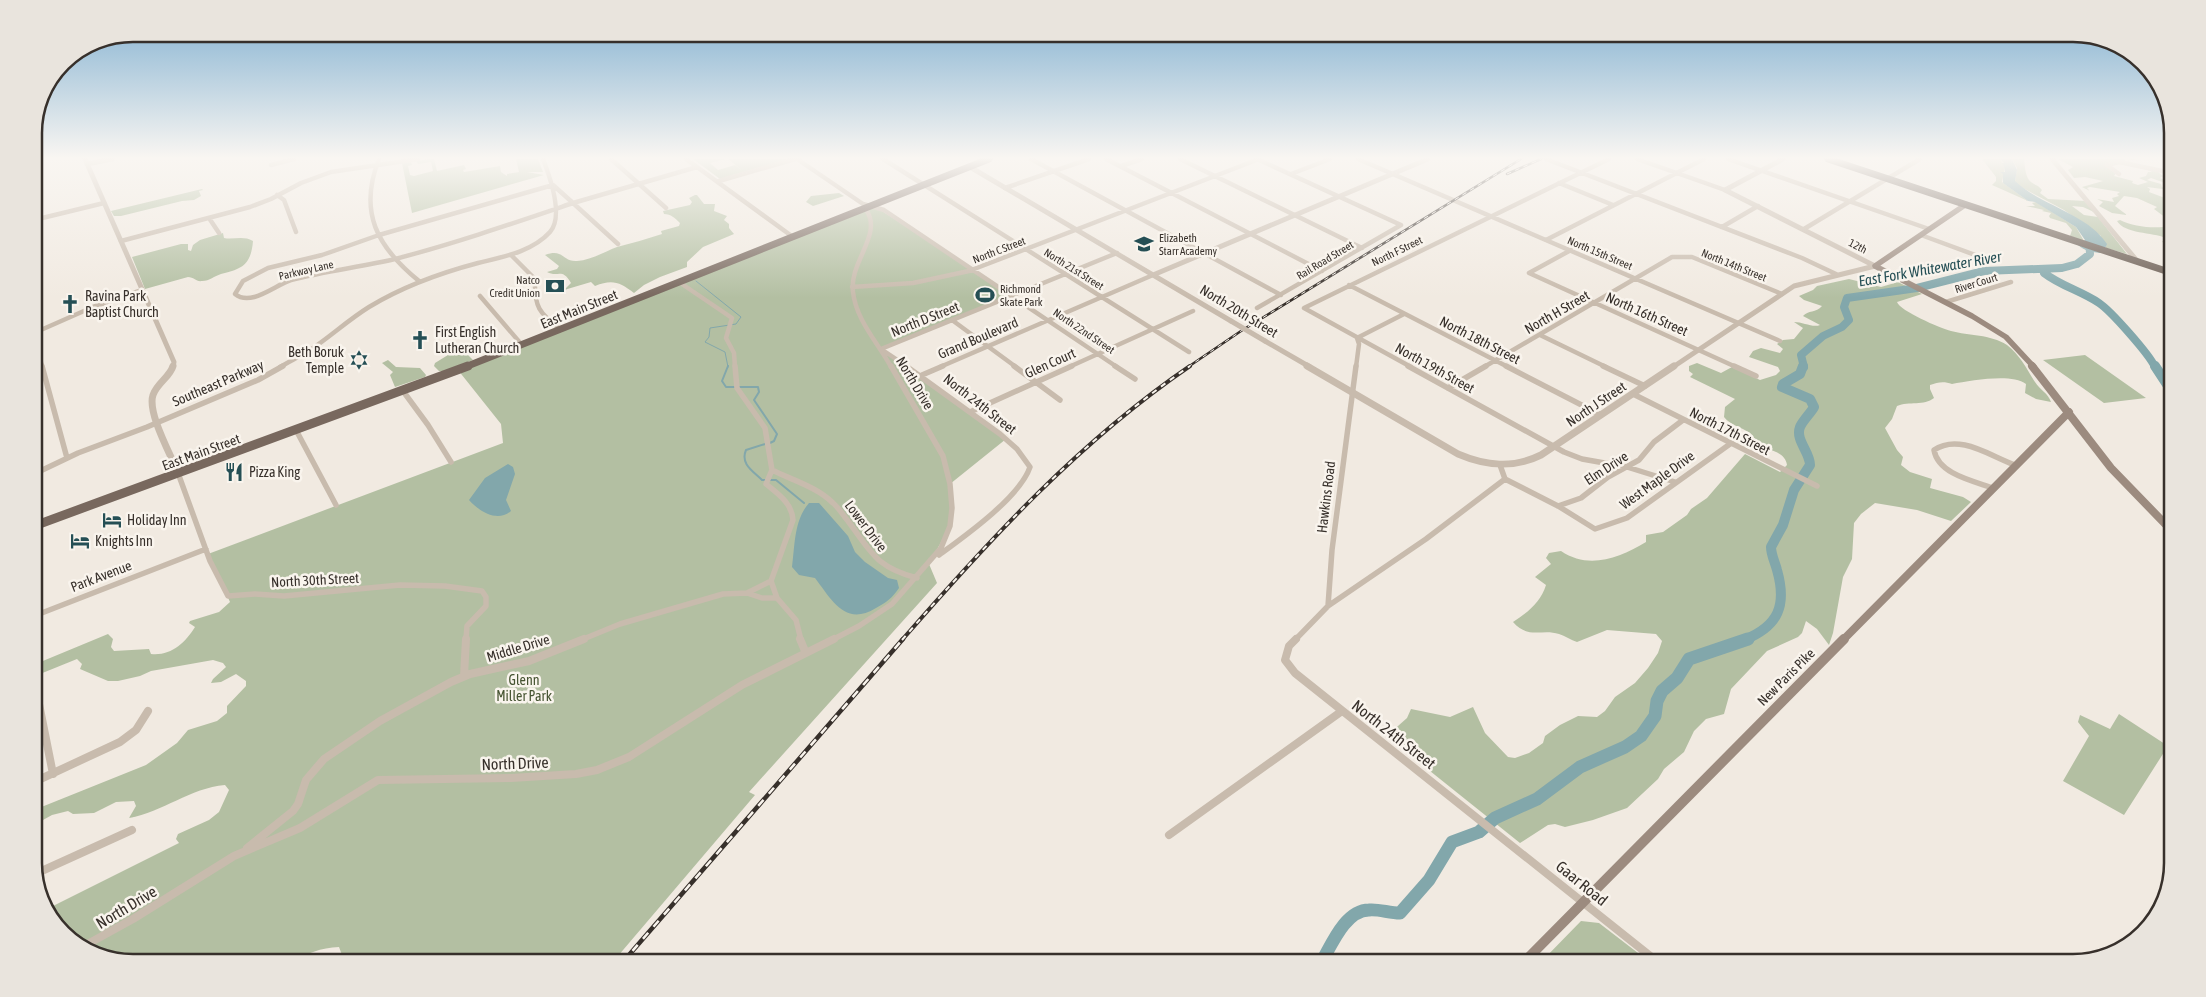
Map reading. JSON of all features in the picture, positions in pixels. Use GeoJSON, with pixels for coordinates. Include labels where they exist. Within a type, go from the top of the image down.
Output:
{"type":"FeatureCollection","features":[{"type":"Feature","properties":{"kind":"highway"},"geometry":{"type":"LineString","coordinates":[[1967,206],[2163,270]]}},
{"type":"Feature","properties":{"kind":"main road","name":"East Main Street"},"geometry":{"type":"LineString","coordinates":[[43,523],[403,391],[869,206]]}},
{"type":"Feature","properties":{"kind":"main road","name":"North J Street"},"geometry":{"type":"LineString","coordinates":[[1875,266],[1964,206]]}},
{"type":"Feature","properties":{"kind":"main road"},"geometry":{"type":"LineString","coordinates":[[1875,266],[1946,302],[1992,327],[2006,337],[2040,374],[2111,468],[2164,522]]}},
{"type":"Feature","properties":{"kind":"main road","name":"New Paris Pike"},"geometry":{"type":"LineString","coordinates":[[1532,954],[2069,412]]}},
{"type":"Feature","properties":{"kind":"street"},"geometry":{"type":"LineString","coordinates":[[43,218],[94,206]]}},
{"type":"Feature","properties":{"kind":"street"},"geometry":{"type":"LineString","coordinates":[[105,206],[174,362],[173,369],[152,397],[157,423],[168,445],[178,474]]}},
{"type":"Feature","properties":{"kind":"street"},"geometry":{"type":"LineString","coordinates":[[121,241],[254,206]]}},
{"type":"Feature","properties":{"kind":"street"},"geometry":{"type":"LineString","coordinates":[[286,206],[296,232]]}},
{"type":"Feature","properties":{"kind":"street"},"geometry":{"type":"LineString","coordinates":[[369,206],[372,221],[394,258],[419,281]]}},
{"type":"Feature","properties":{"kind":"street"},"geometry":{"type":"LineString","coordinates":[[379,235],[482,206]]}},
{"type":"Feature","properties":{"kind":"street","name":"Southeast Parkway"},"geometry":{"type":"LineString","coordinates":[[43,470],[67,458],[157,423],[167,417],[235,391],[310,350],[370,306],[419,281],[461,267],[511,255],[536,243],[551,231],[556,219],[556,206]]}},
{"type":"Feature","properties":{"kind":"street"},"geometry":{"type":"LineString","coordinates":[[394,258],[481,234],[566,206]]}},
{"type":"Feature","properties":{"kind":"street"},"geometry":{"type":"LineString","coordinates":[[576,206],[618,244]]}},
{"type":"Feature","properties":{"kind":"street"},"geometry":{"type":"LineString","coordinates":[[750,206],[793,237]]}},
{"type":"Feature","properties":{"kind":"street","name":"North Drive"},"geometry":{"type":"LineString","coordinates":[[90,943],[133,919],[244,851],[300,828],[378,780],[511,778],[591,771],[610,765],[647,747],[742,685],[805,651],[859,626],[883,611],[917,578],[941,548],[950,526],[952,500],[947,466],[929,431],[881,349],[860,318],[855,304],[852,287],[855,267],[873,226],[871,216],[867,211],[869,206]]}},
{"type":"Feature","properties":{"kind":"street","name":"North 22nd Street"},"geometry":{"type":"LineString","coordinates":[[869,206],[884,210],[1135,379]]}},
{"type":"Feature","properties":{"kind":"street","name":"North 21st Street"},"geometry":{"type":"LineString","coordinates":[[957,206],[1189,352]]}},
{"type":"Feature","properties":{"kind":"street","name":"North 20th Street"},"geometry":{"type":"LineString","coordinates":[[1035,206],[1458,454],[1474,461],[1500,465]]}},
{"type":"Feature","properties":{"kind":"street"},"geometry":{"type":"LineString","coordinates":[[1118,206],[1281,295]]}},
{"type":"Feature","properties":{"kind":"street","name":"North C Street"},"geometry":{"type":"LineString","coordinates":[[852,287],[937,280],[973,269],[1138,206]]}},
{"type":"Feature","properties":{"kind":"street"},"geometry":{"type":"LineString","coordinates":[[1196,206],[1322,271]]}},
{"type":"Feature","properties":{"kind":"street"},"geometry":{"type":"LineString","coordinates":[[1277,206],[1362,248]]}},
{"type":"Feature","properties":{"kind":"street"},"geometry":{"type":"LineString","coordinates":[[1153,275],[1316,206]]}},
{"type":"Feature","properties":{"kind":"street","name":"Rail Road Street"},"geometry":{"type":"LineString","coordinates":[[1257,308],[1401,225],[1359,206]]}},
{"type":"Feature","properties":{"kind":"street","name":"North 15th Street"},"geometry":{"type":"LineString","coordinates":[[1466,206],[1780,341]]}},
{"type":"Feature","properties":{"kind":"street","name":"North F Street"},"geometry":{"type":"LineString","coordinates":[[1304,309],[1305,305],[1511,206]]}},
{"type":"Feature","properties":{"kind":"street"},"geometry":{"type":"LineString","coordinates":[[1546,240],[1612,206]]}},
{"type":"Feature","properties":{"kind":"street"},"geometry":{"type":"LineString","coordinates":[[1665,206],[1815,263],[1836,274]]}},
{"type":"Feature","properties":{"kind":"street"},"geometry":{"type":"LineString","coordinates":[[1722,227],[1758,206]]}},
{"type":"Feature","properties":{"kind":"street","name":"12th"},"geometry":{"type":"LineString","coordinates":[[1758,206],[1875,266]]}},
{"type":"Feature","properties":{"kind":"street"},"geometry":{"type":"LineString","coordinates":[[1804,229],[1843,206]]}},
{"type":"Feature","properties":{"kind":"street"},"geometry":{"type":"LineString","coordinates":[[1863,206],[1929,229]]}},
{"type":"Feature","properties":{"kind":"street"},"geometry":{"type":"LineString","coordinates":[[2091,206],[2138,262]]}},
{"type":"Feature","properties":{"kind":"street"},"geometry":{"type":"LineString","coordinates":[[209,218],[219,233]]}},
{"type":"Feature","properties":{"kind":"street","name":"Parkway Lane"},"geometry":{"type":"LineString","coordinates":[[379,235],[322,255],[277,265],[258,272],[241,282],[237,288],[236,296],[242,298],[254,297],[290,281],[394,258]]}},
{"type":"Feature","properties":{"kind":"street"},"geometry":{"type":"LineString","coordinates":[[1921,235],[1986,259]]}},
{"type":"Feature","properties":{"kind":"street","name":"North 16th Street"},"geometry":{"type":"LineString","coordinates":[[1570,250],[1529,273],[1756,376]]}},
{"type":"Feature","properties":{"kind":"street","name":"North D Street"},"geometry":{"type":"LineString","coordinates":[[881,349],[1117,254]]}},
{"type":"Feature","properties":{"kind":"street"},"geometry":{"type":"LineString","coordinates":[[511,255],[535,279],[534,297],[550,322],[560,330]]}},
{"type":"Feature","properties":{"kind":"street","name":"North H Street"},"geometry":{"type":"LineString","coordinates":[[1448,388],[1669,258],[1678,256]]}},
{"type":"Feature","properties":{"kind":"street","name":"North 14th Street"},"geometry":{"type":"LineString","coordinates":[[1678,256],[1692,258],[1782,294]]}},
{"type":"Feature","properties":{"kind":"street","name":"North J Street"},"geometry":{"type":"LineString","coordinates":[[1500,465],[1529,462],[1798,284],[1875,266]]}},
{"type":"Feature","properties":{"kind":"street","name":"Grand Boulevard"},"geometry":{"type":"LineString","coordinates":[[922,375],[1153,275]]}},
{"type":"Feature","properties":{"kind":"street"},"geometry":{"type":"LineString","coordinates":[[679,282],[732,318],[726,338],[734,353],[736,386],[765,428],[772,470],[767,480],[787,503],[793,515],[771,581],[776,598],[798,623],[800,641],[805,651]]}},
{"type":"Feature","properties":{"kind":"street","name":"River Court"},"geometry":{"type":"LineString","coordinates":[[1946,302],[2011,282]]}},
{"type":"Feature","properties":{"kind":"street","name":"North 18th Street"},"geometry":{"type":"LineString","coordinates":[[1349,284],[1601,415]]}},
{"type":"Feature","properties":{"kind":"street"},"geometry":{"type":"LineString","coordinates":[[43,328],[93,307],[142,290]]}},
{"type":"Feature","properties":{"kind":"street"},"geometry":{"type":"LineString","coordinates":[[480,296],[522,345]]}},
{"type":"Feature","properties":{"kind":"street","name":"North 19th Street"},"geometry":{"type":"LineString","coordinates":[[1304,309],[1576,457],[1627,467],[1675,482]]}},
{"type":"Feature","properties":{"kind":"street","name":"Glen Court"},"geometry":{"type":"LineString","coordinates":[[970,412],[1193,311]]}},
{"type":"Feature","properties":{"kind":"street"},"geometry":{"type":"LineString","coordinates":[[1356,338],[1404,314]]}},
{"type":"Feature","properties":{"kind":"street"},"geometry":{"type":"LineString","coordinates":[[952,320],[1060,400]]}},
{"type":"Feature","properties":{"kind":"street"},"geometry":{"type":"LineString","coordinates":[[1540,334],[1644,386]]}},
{"type":"Feature","properties":{"kind":"street","name":"Hawkins Road"},"geometry":{"type":"LineString","coordinates":[[1328,606],[1332,550],[1359,344],[1356,338]]}},
{"type":"Feature","properties":{"kind":"street","name":"North 24th Street"},"geometry":{"type":"LineString","coordinates":[[881,349],[922,375],[1016,448],[1027,462],[1030,470]]}},
{"type":"Feature","properties":{"kind":"street"},"geometry":{"type":"LineString","coordinates":[[43,371],[67,458]]}},
{"type":"Feature","properties":{"kind":"street"},"geometry":{"type":"LineString","coordinates":[[403,391],[428,425],[451,462]]}},
{"type":"Feature","properties":{"kind":"street","name":"North 17th Street"},"geometry":{"type":"LineString","coordinates":[[1633,394],[1817,486]]}},
{"type":"Feature","properties":{"kind":"street","name":"Elm Drive"},"geometry":{"type":"LineString","coordinates":[[1558,506],[1581,498],[1608,477],[1638,460],[1654,442],[1683,420]]}},
{"type":"Feature","properties":{"kind":"street"},"geometry":{"type":"LineString","coordinates":[[296,430],[336,505]]}},
{"type":"Feature","properties":{"kind":"street"},"geometry":{"type":"LineString","coordinates":[[1993,488],[1942,466],[1936,459],[1934,450],[1941,444],[1955,443],[1972,447],[2015,465]]}},
{"type":"Feature","properties":{"kind":"street","name":"West Maple Drive"},"geometry":{"type":"LineString","coordinates":[[1558,506],[1595,529],[1622,521],[1730,444]]}},
{"type":"Feature","properties":{"kind":"street"},"geometry":{"type":"LineString","coordinates":[[1500,465],[1505,479],[1558,506]]}},
{"type":"Feature","properties":{"kind":"street","name":"Lower Drive"},"geometry":{"type":"LineString","coordinates":[[772,470],[831,501],[859,536],[874,560],[882,566],[917,578]]}},
{"type":"Feature","properties":{"kind":"street","name":"North Drive"},"geometry":{"type":"LineString","coordinates":[[929,564],[987,517],[1020,485],[1030,470]]}},
{"type":"Feature","properties":{"kind":"street","name":"North 30th Street"},"geometry":{"type":"LineString","coordinates":[[178,474],[206,550],[220,583],[228,596],[255,594],[284,596],[400,585],[444,586],[482,591],[486,597],[486,606],[467,626],[468,637],[464,676]]}},
{"type":"Feature","properties":{"kind":"street"},"geometry":{"type":"LineString","coordinates":[[1328,606],[1426,539],[1505,479]]}},
{"type":"Feature","properties":{"kind":"street","name":"Park Avenue"},"geometry":{"type":"LineString","coordinates":[[43,613],[206,550]]}},
{"type":"Feature","properties":{"kind":"street","name":"Middle Drive"},"geometry":{"type":"LineString","coordinates":[[244,851],[293,811],[298,804],[306,780],[324,759],[380,721],[440,687],[464,676],[529,661],[639,618],[723,594],[747,593],[771,581]]}},
{"type":"Feature","properties":{"kind":"street"},"geometry":{"type":"LineString","coordinates":[[747,593],[762,598],[776,598]]}},
{"type":"Feature","properties":{"kind":"street","name":"North 24th Street"},"geometry":{"type":"LineString","coordinates":[[1328,606],[1289,646],[1285,656],[1286,662],[1295,673],[1487,826]]}},
{"type":"Feature","properties":{"kind":"street"},"geometry":{"type":"LineString","coordinates":[[43,778],[120,742],[136,730],[148,711]]}},
{"type":"Feature","properties":{"kind":"street"},"geometry":{"type":"LineString","coordinates":[[1169,835],[1342,711]]}},
{"type":"Feature","properties":{"kind":"street"},"geometry":{"type":"LineString","coordinates":[[43,726],[52,774]]}},
{"type":"Feature","properties":{"kind":"street","name":"Gaar Road"},"geometry":{"type":"LineString","coordinates":[[1487,826],[1648,954]]}},
{"type":"Feature","properties":{"kind":"street"},"geometry":{"type":"LineString","coordinates":[[43,870],[132,830]]}},
{"type":"Feature","properties":{"kind":"green space"},"geometry":{"type":"Polygon","coordinates":[[[134,206],[164,206],[121,216],[114,216],[111,211],[134,206]]]}},
{"type":"Feature","properties":{"kind":"green space"},"geometry":{"type":"Polygon","coordinates":[[[411,206],[438,206],[412,213],[411,206]]]}},
{"type":"Feature","properties":{"kind":"green space"},"geometry":{"type":"Polygon","coordinates":[[[688,206],[715,206],[714,211],[727,216],[724,220],[729,224],[729,228],[734,234],[703,247],[687,262],[687,267],[660,277],[644,285],[634,293],[620,284],[611,282],[595,286],[591,282],[564,290],[571,283],[568,278],[562,274],[547,272],[557,269],[559,266],[545,255],[556,253],[568,260],[582,260],[617,247],[662,234],[661,231],[679,226],[680,223],[676,219],[664,214],[663,211],[688,206]]]}},
{"type":"Feature","properties":{"kind":"green space","name":"Glenn Miller Park"},"geometry":{"type":"Polygon","coordinates":[[[869,206],[879,209],[1013,296],[882,349],[1006,439],[950,484],[950,526],[929,564],[937,583],[749,792],[755,795],[620,954],[342,954],[339,947],[308,954],[122,954],[99,948],[83,939],[65,923],[53,906],[179,843],[176,839],[178,834],[209,820],[219,812],[229,790],[225,785],[212,787],[188,795],[153,811],[129,818],[136,806],[134,801],[116,802],[94,813],[73,814],[68,811],[52,815],[43,820],[43,806],[146,765],[177,743],[188,730],[217,721],[227,713],[227,706],[246,686],[246,681],[236,674],[221,682],[211,683],[226,667],[223,663],[213,660],[151,671],[140,676],[118,681],[108,681],[80,669],[82,664],[77,659],[43,673],[43,661],[108,634],[113,639],[111,647],[114,651],[149,649],[151,654],[158,654],[171,651],[187,638],[195,627],[189,623],[190,621],[219,612],[230,602],[208,554],[503,443],[501,424],[458,370],[869,206]]]}},
{"type":"Feature","properties":{"kind":"green space"},"geometry":{"type":"Polygon","coordinates":[[[2026,206],[2042,206],[2076,227],[2084,241],[2070,236],[2072,230],[2066,223],[2050,218],[2051,213],[2026,206]]]}},
{"type":"Feature","properties":{"kind":"green space"},"geometry":{"type":"Polygon","coordinates":[[[2056,206],[2089,206],[2094,212],[2083,207],[2072,206],[2084,215],[2098,217],[2127,254],[2106,248],[2106,244],[2100,238],[2101,236],[2056,206]]]}},
{"type":"Feature","properties":{"kind":"green space"},"geometry":{"type":"Polygon","coordinates":[[[2099,206],[2115,206],[2127,215],[2112,213],[2099,206]]]}},
{"type":"Feature","properties":{"kind":"green space"},"geometry":{"type":"Polygon","coordinates":[[[2154,206],[2163,206],[2163,216],[2154,209],[2157,207],[2154,206]]]}},
{"type":"Feature","properties":{"kind":"green space"},"geometry":{"type":"Polygon","coordinates":[[[2120,220],[2145,227],[2163,227],[2163,237],[2132,231],[2117,221],[2120,220]]]}},
{"type":"Feature","properties":{"kind":"green space"},"geometry":{"type":"Polygon","coordinates":[[[223,233],[224,238],[246,238],[253,241],[248,261],[240,268],[207,280],[200,281],[188,277],[145,289],[132,257],[181,244],[188,244],[188,250],[191,251],[193,245],[200,240],[223,233]]]}},
{"type":"Feature","properties":{"kind":"green space"},"geometry":{"type":"Polygon","coordinates":[[[1849,279],[1881,287],[1898,282],[1922,294],[1897,302],[1905,310],[1951,331],[1987,337],[2007,345],[2019,357],[2051,402],[2036,399],[2025,393],[2026,384],[2001,378],[1952,384],[1936,383],[1930,385],[1934,398],[1921,403],[1897,406],[1892,419],[1885,428],[1903,457],[1901,465],[1910,472],[1932,479],[1930,488],[1963,497],[1971,502],[1951,521],[1917,510],[1875,503],[1861,514],[1854,523],[1852,559],[1843,577],[1829,645],[1817,629],[1806,621],[1802,633],[1798,637],[1767,651],[1731,689],[1724,714],[1706,719],[1694,731],[1684,752],[1664,769],[1658,779],[1627,808],[1593,820],[1565,827],[1555,824],[1548,825],[1520,843],[1410,755],[1389,734],[1407,718],[1411,709],[1450,717],[1473,707],[1485,733],[1508,757],[1515,758],[1529,753],[1543,743],[1545,736],[1560,725],[1578,716],[1597,717],[1605,711],[1615,697],[1635,683],[1658,653],[1662,641],[1656,634],[1607,630],[1577,642],[1553,633],[1525,631],[1513,622],[1533,606],[1544,591],[1546,585],[1535,577],[1551,564],[1546,558],[1549,553],[1561,551],[1582,560],[1604,560],[1625,553],[1646,542],[1646,535],[1663,532],[1707,498],[1745,454],[1780,472],[1787,465],[1783,456],[1761,446],[1750,433],[1732,424],[1724,417],[1725,407],[1735,399],[1690,377],[1693,374],[1689,371],[1689,366],[1697,363],[1721,373],[1732,367],[1760,380],[1776,375],[1780,371],[1778,367],[1749,357],[1753,351],[1761,348],[1780,353],[1783,349],[1777,344],[1783,340],[1794,339],[1803,328],[1794,322],[1814,326],[1820,325],[1803,316],[1822,306],[1804,300],[1799,296],[1813,290],[1817,286],[1849,279]]]}},
{"type":"Feature","properties":{"kind":"green space"},"geometry":{"type":"Polygon","coordinates":[[[459,346],[473,360],[444,371],[439,371],[434,366],[435,363],[448,355],[453,347],[459,346]]]}},
{"type":"Feature","properties":{"kind":"green space"},"geometry":{"type":"Polygon","coordinates":[[[2085,355],[2146,398],[2104,403],[2043,360],[2085,355]]]}},
{"type":"Feature","properties":{"kind":"green space"},"geometry":{"type":"Polygon","coordinates":[[[388,360],[396,367],[420,368],[426,375],[425,377],[395,387],[390,375],[393,372],[382,363],[388,360]]]}},
{"type":"Feature","properties":{"kind":"green space"},"geometry":{"type":"Polygon","coordinates":[[[2119,714],[2164,743],[2164,753],[2124,815],[2063,781],[2089,736],[2078,722],[2080,715],[2110,729],[2119,714]]]}},
{"type":"Feature","properties":{"kind":"green space"},"geometry":{"type":"Polygon","coordinates":[[[1581,921],[1599,923],[1639,954],[1549,954],[1581,921]]]}},
{"type":"Feature","properties":{"kind":"water"},"geometry":{"type":"Polygon","coordinates":[[[2041,206],[2054,206],[2088,225],[2107,244],[2103,253],[2097,253],[2080,247],[2078,245],[2085,240],[2076,227],[2041,206]]]}},
{"type":"Feature","properties":{"kind":"water"},"geometry":{"type":"Polygon","coordinates":[[[508,464],[513,467],[515,474],[506,500],[511,511],[500,516],[488,514],[469,500],[485,478],[508,464]]]}},
{"type":"Feature","properties":{"kind":"water"},"geometry":{"type":"Polygon","coordinates":[[[809,503],[819,503],[848,536],[855,552],[865,562],[888,578],[897,580],[899,588],[889,600],[865,613],[848,613],[834,602],[815,578],[799,575],[792,567],[800,517],[809,503]]]}},
{"type":"Feature","properties":{"kind":"waterway","name":"East Fork Whitewater River"},"geometry":{"type":"LineString","coordinates":[[1804,367],[1801,355],[1823,336],[1842,327],[1849,320],[1844,307],[1847,298],[1917,288],[1984,271],[2062,268],[2077,264],[2090,254],[2089,238]]}},
{"type":"Feature","properties":{"kind":"waterway"},"geometry":{"type":"LineString","coordinates":[[2045,271],[2044,273],[2051,278],[2092,299],[2105,308],[2138,343],[2155,367]]}},
{"type":"Feature","properties":{"kind":"waterway"},"geometry":{"type":"LineString","coordinates":[[696,281],[741,317],[736,324],[710,328],[709,337],[705,342],[725,352],[728,366]]}},
{"type":"Feature","properties":{"kind":"waterway"},"geometry":{"type":"LineString","coordinates":[[728,366],[722,381],[726,387],[758,387],[759,392],[754,400],[777,434],[774,441],[770,443]]}},
{"type":"Feature","properties":{"kind":"waterway","name":"East Fork Whitewater River"},"geometry":{"type":"LineString","coordinates":[[1744,640],[1765,628],[1777,613],[1781,594],[1780,582],[1771,547],[1783,525],[1794,490],[1810,465],[1808,455],[1799,437],[1799,432],[1801,424],[1814,407],[1810,399],[1782,387],[1783,384],[1800,374],[1803,366]]}},
{"type":"Feature","properties":{"kind":"waterway"},"geometry":{"type":"LineString","coordinates":[[2155,366],[2163,379]]}},
{"type":"Feature","properties":{"kind":"waterway"},"geometry":{"type":"LineString","coordinates":[[765,444],[746,450],[745,459],[748,467],[762,480],[776,480],[804,503]]}},
{"type":"Feature","properties":{"kind":"waterway","name":"East Fork Whitewater River"},"geometry":{"type":"LineString","coordinates":[[1326,954],[1346,922],[1360,912],[1377,910],[1400,913],[1429,880],[1452,842],[1479,832],[1495,818],[1537,799],[1580,767],[1625,747],[1641,736],[1655,716],[1657,701],[1662,691],[1677,678],[1689,659],[1748,639]]}},
{"type":"Feature","properties":{"kind":"railway"},"geometry":{"type":"LineString","coordinates":[[1188,367],[1241,331],[1445,206]]}},
{"type":"Feature","properties":{"kind":"railway"},"geometry":{"type":"LineString","coordinates":[[902,640],[1002,529],[1073,459],[1111,426],[1190,366]]}},
{"type":"Feature","properties":{"kind":"railway"},"geometry":{"type":"LineString","coordinates":[[630,954],[903,639]]}},
{"type":"Feature","properties":{"kind":"place","name":"Elizabeth Starr Academy"},"geometry":{"type":"Point","coordinates":[1144,244]}},
{"type":"Feature","properties":{"kind":"place","name":"Natco Credit Union"},"geometry":{"type":"Point","coordinates":[555,286]}},
{"type":"Feature","properties":{"kind":"place","name":"Richmond Skate Park"},"geometry":{"type":"Point","coordinates":[985,295]}},
{"type":"Feature","properties":{"kind":"place","name":"Ravina Park Baptist Church"},"geometry":{"type":"Point","coordinates":[70,304]}},
{"type":"Feature","properties":{"kind":"place","name":"First English Lutheran Church"},"geometry":{"type":"Point","coordinates":[420,340]}},
{"type":"Feature","properties":{"kind":"place","name":"Beth Boruk Temple"},"geometry":{"type":"Point","coordinates":[359,360]}},
{"type":"Feature","properties":{"kind":"place","name":"Pizza King"},"geometry":{"type":"Point","coordinates":[234,472]}},
{"type":"Feature","properties":{"kind":"place","name":"Holiday Inn"},"geometry":{"type":"Point","coordinates":[112,520]}},
{"type":"Feature","properties":{"kind":"place","name":"Knights Inn"},"geometry":{"type":"Point","coordinates":[80,541]}}]}
